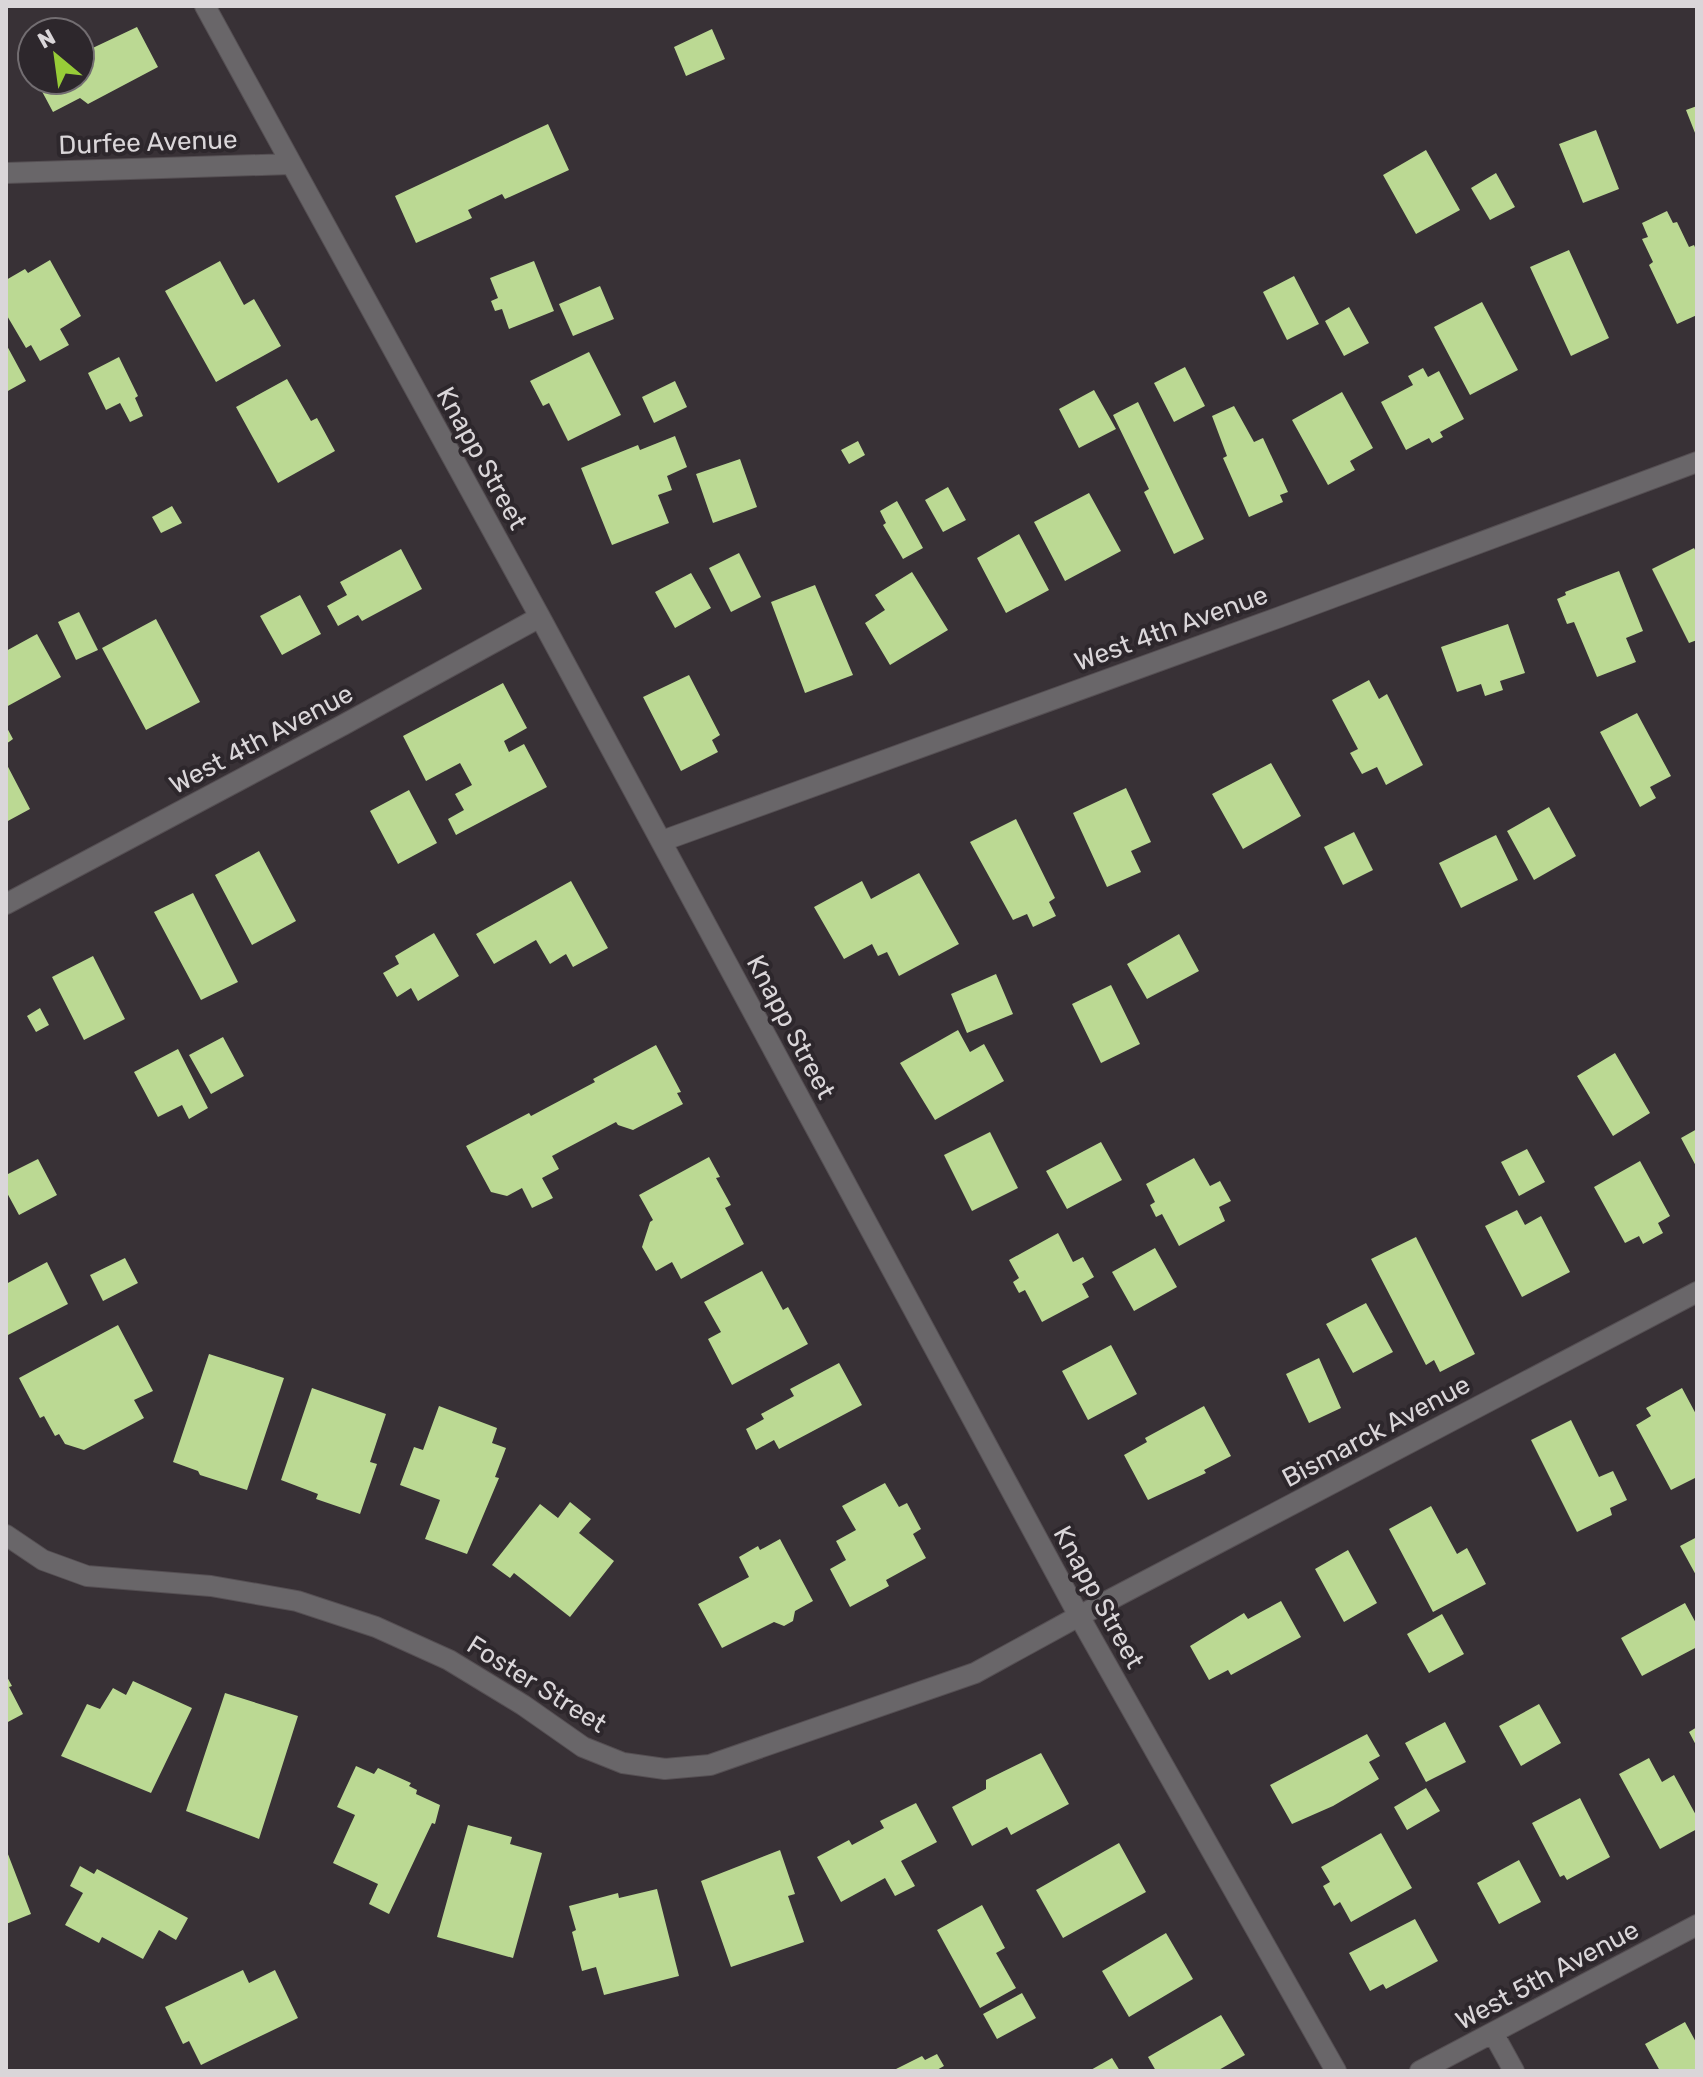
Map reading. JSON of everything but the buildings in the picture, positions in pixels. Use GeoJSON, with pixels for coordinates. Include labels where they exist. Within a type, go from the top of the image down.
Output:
{"type":"FeatureCollection","features":[{"type":"Feature","properties":{"kind":"street","name":"Knapp Street"},"geometry":{"type":"LineString","coordinates":[[205,6],[662,841],[1079,1616],[1336,2071]]}},
{"type":"Feature","properties":{"kind":"street","name":"Durfee Avenue"},"geometry":{"type":"LineString","coordinates":[[6,173],[291,164]]}},
{"type":"Feature","properties":{"kind":"street","name":"West 4th Avenue"},"geometry":{"type":"LineString","coordinates":[[662,841],[1697,462]]}},
{"type":"Feature","properties":{"kind":"street","name":"West 4th Avenue"},"geometry":{"type":"LineString","coordinates":[[6,904],[540,617]]}},
{"type":"Feature","properties":{"kind":"street","name":"Bismarck Avenue"},"geometry":{"type":"LineString","coordinates":[[1079,1616],[1697,1292]]}},
{"type":"Feature","properties":{"kind":"street","name":"Foster Street"},"geometry":{"type":"LineString","coordinates":[[6,1535],[43,1560],[87,1576],[211,1586],[297,1601],[376,1627],[449,1660],[523,1705],[583,1747],[623,1763],[665,1769],[710,1765],[975,1673],[1079,1616]]}},
{"type":"Feature","properties":{"kind":"street","name":"West 5th Avenue"},"geometry":{"type":"LineString","coordinates":[[1420,2071],[1697,1925]]}},
{"type":"Feature","properties":{"kind":"street"},"geometry":{"type":"LineString","coordinates":[[1493,2033],[1514,2071]]}}]}
